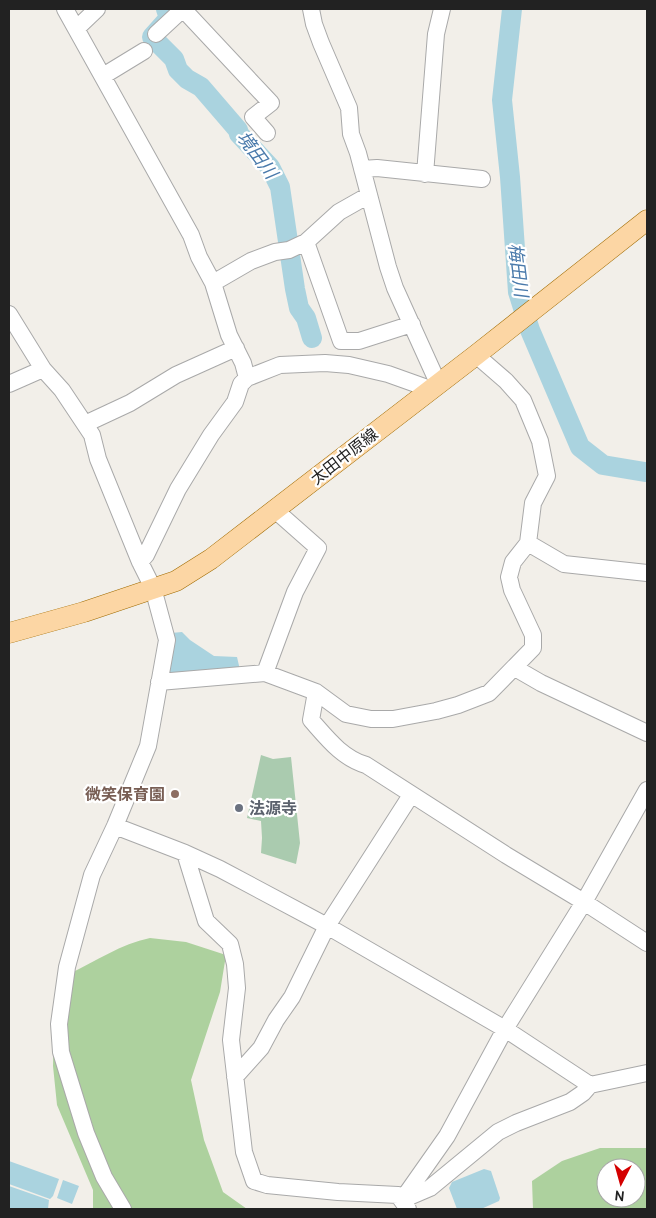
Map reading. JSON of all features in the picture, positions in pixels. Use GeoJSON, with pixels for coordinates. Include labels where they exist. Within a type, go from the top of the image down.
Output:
{"type":"FeatureCollection","features":[{"type":"Feature","properties":{"kind":"main road","name":"太田中原線"},"geometry":{"type":"LineString","coordinates":[[9,633],[84,612],[176,581],[211,559],[476,355],[647,220]]}},
{"type":"Feature","properties":{"kind":"street"},"geometry":{"type":"LineString","coordinates":[[67,9],[76,29],[191,235],[199,257],[213,283],[229,335],[247,378]]}},
{"type":"Feature","properties":{"kind":"street"},"geometry":{"type":"LineString","coordinates":[[76,29],[97,9]]}},
{"type":"Feature","properties":{"kind":"street"},"geometry":{"type":"LineString","coordinates":[[156,34],[183,9],[270,103],[253,117],[267,133]]}},
{"type":"Feature","properties":{"kind":"street"},"geometry":{"type":"LineString","coordinates":[[311,9],[321,43],[349,108],[351,134],[370,195],[388,267],[395,288],[412,324],[434,386]]}},
{"type":"Feature","properties":{"kind":"street"},"geometry":{"type":"LineString","coordinates":[[425,174],[438,10]]}},
{"type":"Feature","properties":{"kind":"street"},"geometry":{"type":"LineString","coordinates":[[103,76],[144,50]]}},
{"type":"Feature","properties":{"kind":"street"},"geometry":{"type":"LineString","coordinates":[[362,169],[377,168],[482,179]]}},
{"type":"Feature","properties":{"kind":"street"},"geometry":{"type":"LineString","coordinates":[[213,283],[251,261],[275,252],[289,250],[306,242],[339,212],[370,195]]}},
{"type":"Feature","properties":{"kind":"street"},"geometry":{"type":"LineString","coordinates":[[306,242],[341,341],[359,341],[412,324]]}},
{"type":"Feature","properties":{"kind":"street"},"geometry":{"type":"LineString","coordinates":[[9,314],[43,369],[62,390],[92,435],[98,459],[140,562],[153,588],[167,640],[148,746],[115,826],[92,875],[67,967],[59,1024],[62,1052],[86,1133],[104,1177],[124,1209]]}},
{"type":"Feature","properties":{"kind":"street"},"geometry":{"type":"LineString","coordinates":[[85,424],[130,403],[191,368],[236,348]]}},
{"type":"Feature","properties":{"kind":"street"},"geometry":{"type":"LineString","coordinates":[[159,682],[265,672],[316,692],[346,714],[371,720],[393,719],[458,705],[489,693],[515,668],[533,648],[533,635],[512,590],[509,577],[513,562],[528,543],[533,503],[547,476],[540,441],[523,400],[506,381],[476,355]]}},
{"type":"Feature","properties":{"kind":"street"},"geometry":{"type":"LineString","coordinates":[[140,562],[146,555],[178,488],[211,435],[235,402],[241,384],[247,378],[280,365],[325,363],[350,365],[434,386]]}},
{"type":"Feature","properties":{"kind":"street"},"geometry":{"type":"LineString","coordinates":[[9,384],[43,369]]}},
{"type":"Feature","properties":{"kind":"street"},"geometry":{"type":"LineString","coordinates":[[265,672],[295,592],[318,548],[275,510]]}},
{"type":"Feature","properties":{"kind":"street"},"geometry":{"type":"LineString","coordinates":[[528,543],[564,564],[647,573]]}},
{"type":"Feature","properties":{"kind":"street"},"geometry":{"type":"LineString","coordinates":[[515,668],[541,683],[647,732]]}},
{"type":"Feature","properties":{"kind":"street"},"geometry":{"type":"LineString","coordinates":[[316,692],[311,720],[330,743],[354,761],[366,765],[647,943]]}},
{"type":"Feature","properties":{"kind":"street"},"geometry":{"type":"LineString","coordinates":[[405,1205],[447,1136],[505,1029],[584,902],[647,790]]}},
{"type":"Feature","properties":{"kind":"street"},"geometry":{"type":"LineString","coordinates":[[235,1078],[261,1048],[276,1020],[292,998],[327,926],[411,795]]}},
{"type":"Feature","properties":{"kind":"street"},"geometry":{"type":"LineString","coordinates":[[115,826],[185,853],[220,869],[327,926],[505,1029],[590,1085]]}},
{"type":"Feature","properties":{"kind":"street"},"geometry":{"type":"LineString","coordinates":[[185,853],[206,921],[230,944],[236,964],[237,988],[231,1040],[244,1152],[254,1180],[267,1185],[338,1192],[398,1195],[405,1205]]}},
{"type":"Feature","properties":{"kind":"street"},"geometry":{"type":"LineString","coordinates":[[405,1205],[430,1188],[498,1132],[570,1102],[583,1093],[590,1085],[647,1073]]}},
{"type":"Feature","properties":{"kind":"green space"},"geometry":{"type":"Polygon","coordinates":[[[261,755],[273,759],[291,757],[300,843],[296,864],[261,853],[261,821],[247,818],[261,755]]]}},
{"type":"Feature","properties":{"kind":"green space"},"geometry":{"type":"Polygon","coordinates":[[[150,938],[186,942],[226,955],[220,992],[191,1080],[204,1140],[223,1192],[247,1209],[93,1209],[93,1190],[57,1105],[53,1066],[54,1019],[69,974],[119,949],[150,938]]]}},
{"type":"Feature","properties":{"kind":"green space"},"geometry":{"type":"Polygon","coordinates":[[[600,1148],[647,1148],[647,1209],[533,1209],[532,1181],[562,1161],[600,1148]]]}},
{"type":"Feature","properties":{"kind":"water"},"geometry":{"type":"Polygon","coordinates":[[[182,632],[190,640],[214,656],[237,657],[240,670],[169,676],[171,633],[182,632]]]}},
{"type":"Feature","properties":{"kind":"water"},"geometry":{"type":"Polygon","coordinates":[[[9,1161],[59,1179],[53,1196],[50,1199],[9,1184],[9,1161]]]}},
{"type":"Feature","properties":{"kind":"water"},"geometry":{"type":"Polygon","coordinates":[[[484,1169],[491,1171],[500,1198],[499,1201],[481,1209],[457,1209],[449,1188],[452,1182],[484,1169]]]}},
{"type":"Feature","properties":{"kind":"water"},"geometry":{"type":"Polygon","coordinates":[[[63,1180],[79,1186],[72,1204],[57,1198],[63,1180]]]}},
{"type":"Feature","properties":{"kind":"water"},"geometry":{"type":"Polygon","coordinates":[[[9,1186],[49,1200],[48,1209],[9,1209],[9,1186]]]}},
{"type":"Feature","properties":{"kind":"waterway","name":"境田川"},"geometry":{"type":"LineString","coordinates":[[166,9],[169,18],[152,37],[174,59],[178,70],[187,79],[201,87],[238,130],[239,134],[270,167],[280,187],[299,308],[306,318],[312,338]]}},
{"type":"Feature","properties":{"kind":"waterway","name":"梅田川"},"geometry":{"type":"LineString","coordinates":[[512,9],[502,100],[510,177],[518,292],[530,330],[580,447],[603,465],[645,472]]}},
{"type":"Feature","properties":{"kind":"place","name":"微笑保育園"},"geometry":{"type":"Point","coordinates":[175,794]}},
{"type":"Feature","properties":{"kind":"place","name":"法源寺"},"geometry":{"type":"Point","coordinates":[239,808]}}]}
